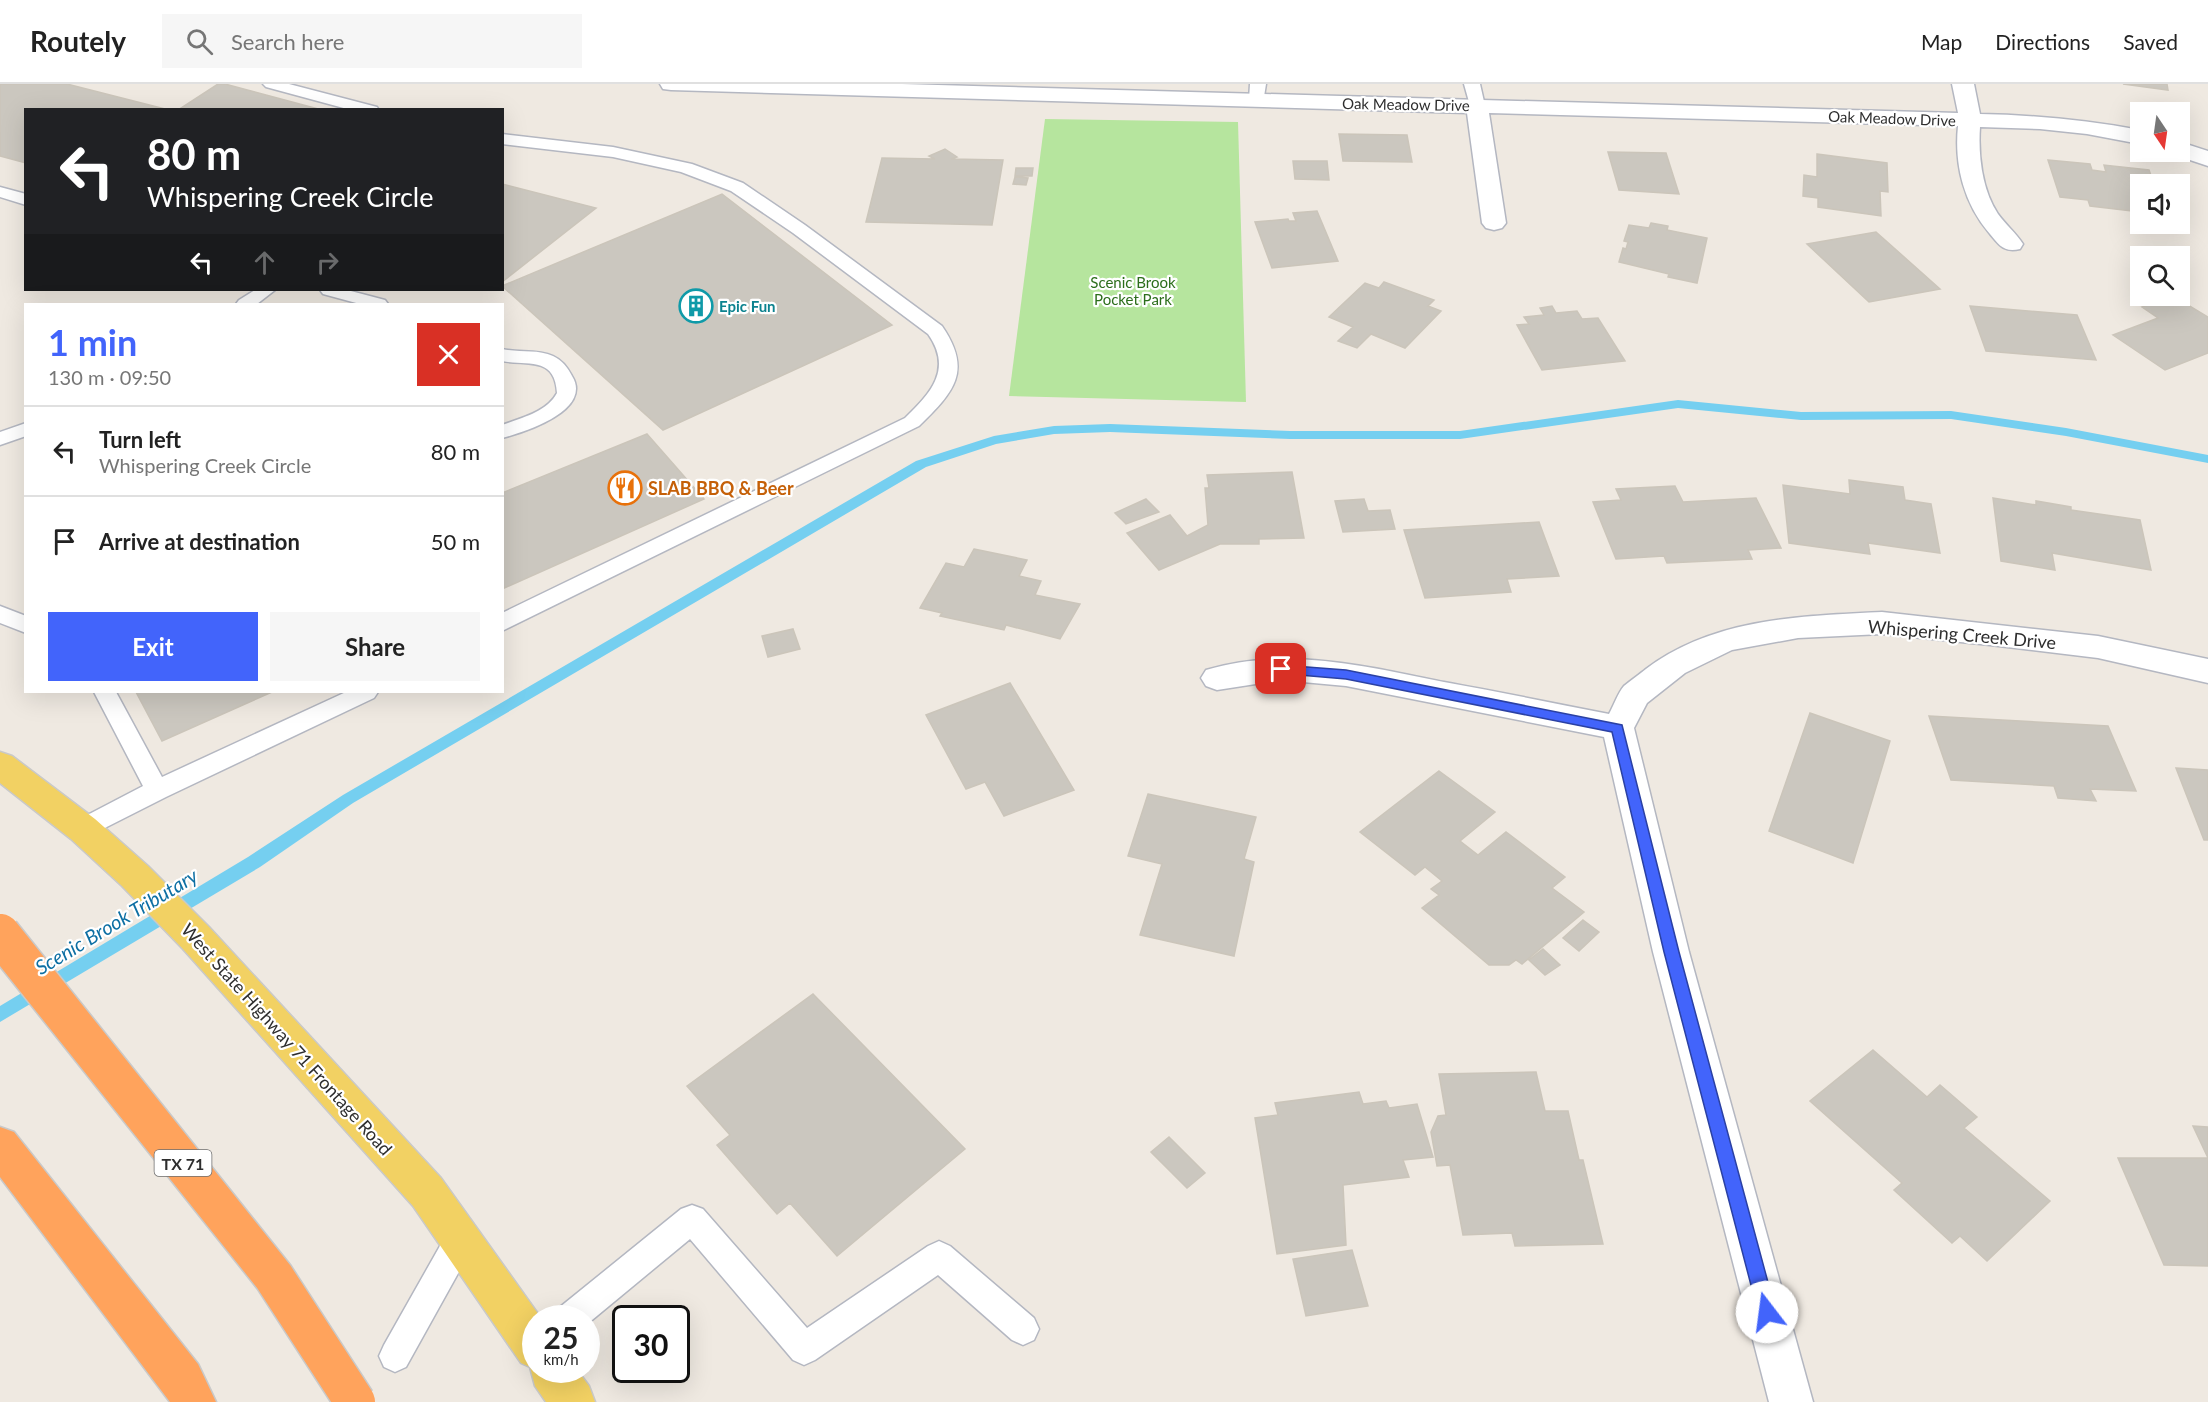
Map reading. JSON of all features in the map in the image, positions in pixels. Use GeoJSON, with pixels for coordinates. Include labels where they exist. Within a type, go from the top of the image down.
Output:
{"type":"FeatureCollection","features":[{"type":"Feature","properties":{"kind":"highway","name":"TX 71"},"geometry":{"type":"LineString","coordinates":[[0,934],[274,1277],[355,1402]]}},
{"type":"Feature","properties":{"kind":"highway"},"geometry":{"type":"LineString","coordinates":[[0,1145],[182,1380],[194,1402]]}},
{"type":"Feature","properties":{"kind":"main road","name":"West State Highway 71 Frontage Road"},"geometry":{"type":"LineString","coordinates":[[0,765],[83,829],[135,876],[196,938],[427,1192],[522,1330]]}},
{"type":"Feature","properties":{"kind":"main road"},"geometry":{"type":"LineString","coordinates":[[559,1383],[573,1402]]}},
{"type":"Feature","properties":{"kind":"street","name":"Oak Meadow Drive"},"geometry":{"type":"LineString","coordinates":[[671,84],[1475,95],[2061,123],[2130,135]]}},
{"type":"Feature","properties":{"kind":"street"},"geometry":{"type":"LineString","coordinates":[[1963,84],[1970,120],[1967,149],[1978,200],[1990,220],[2011,244]]}},
{"type":"Feature","properties":{"kind":"street"},"geometry":{"type":"LineString","coordinates":[[1475,95],[1494,223]]}},
{"type":"Feature","properties":{"kind":"street"},"geometry":{"type":"LineString","coordinates":[[2190,153],[2208,159]]}},
{"type":"Feature","properties":{"kind":"street","name":"Whispering Creek Drive"},"geometry":{"type":"LineString","coordinates":[[1618,728],[1635,695],[1674,665],[1708,647],[1728,640],[1798,627],[1881,623],[1990,634],[2098,647],[2208,671]]}},
{"type":"Feature","properties":{"kind":"street"},"geometry":{"type":"LineString","coordinates":[[1217,678],[1281,669],[1346,674],[1618,728],[1671,952],[1791,1402]]}},
{"type":"Feature","properties":{"kind":"lane"},"geometry":{"type":"LineString","coordinates":[[271,84],[363,108]]}},
{"type":"Feature","properties":{"kind":"lane"},"geometry":{"type":"LineString","coordinates":[[504,139],[613,152],[687,168],[737,187],[799,229],[935,330],[946,343],[951,361],[947,378],[934,402],[912,422],[504,622]]}},
{"type":"Feature","properties":{"kind":"lane"},"geometry":{"type":"LineString","coordinates":[[0,192],[24,199]]}},
{"type":"Feature","properties":{"kind":"lane"},"geometry":{"type":"LineString","coordinates":[[246,303],[264,291]]}},
{"type":"Feature","properties":{"kind":"lane"},"geometry":{"type":"LineString","coordinates":[[333,291],[375,303]]}},
{"type":"Feature","properties":{"kind":"lane"},"geometry":{"type":"LineString","coordinates":[[504,355],[549,362],[564,377],[567,386],[566,397],[559,407],[504,431]]}},
{"type":"Feature","properties":{"kind":"lane"},"geometry":{"type":"LineString","coordinates":[[0,439],[24,430]]}},
{"type":"Feature","properties":{"kind":"lane"},"geometry":{"type":"LineString","coordinates":[[0,614],[24,624]]}},
{"type":"Feature","properties":{"kind":"lane"},"geometry":{"type":"LineString","coordinates":[[106,693],[157,790]]}},
{"type":"Feature","properties":{"kind":"lane"},"geometry":{"type":"LineString","coordinates":[[83,829],[157,790],[364,693]]}},
{"type":"Feature","properties":{"kind":"lane"},"geometry":{"type":"LineString","coordinates":[[587,1305],[692,1219],[804,1349],[939,1256],[1023,1329]]}},
{"type":"Feature","properties":{"kind":"lane"},"geometry":{"type":"LineString","coordinates":[[395,1356],[459,1240]]}},
{"type":"Feature","properties":{"kind":"green space","name":"Scenic Brook Pocket Park"},"geometry":{"type":"Polygon","coordinates":[[[1045,119],[1238,122],[1246,402],[1009,396],[1045,119]]]}},
{"type":"Feature","properties":{"kind":"building"},"geometry":{"type":"Polygon","coordinates":[[[0,84],[67,84],[161,108],[24,108],[24,162],[0,156],[0,84]]]}},
{"type":"Feature","properties":{"kind":"building"},"geometry":{"type":"Polygon","coordinates":[[[218,84],[225,84],[315,108],[181,108],[218,84]]]}},
{"type":"Feature","properties":{"kind":"building"},"geometry":{"type":"Polygon","coordinates":[[[2123,84],[2167,84],[2168,90],[2123,84]]]}},
{"type":"Feature","properties":{"kind":"building"},"geometry":{"type":"Polygon","coordinates":[[[1339,134],[1407,135],[1412,162],[1343,161],[1339,134]]]}},
{"type":"Feature","properties":{"kind":"building"},"geometry":{"type":"Polygon","coordinates":[[[945,149],[957,157],[951,159],[1003,160],[992,225],[866,222],[882,158],[935,159],[929,156],[945,149]]]}},
{"type":"Feature","properties":{"kind":"building"},"geometry":{"type":"Polygon","coordinates":[[[1608,152],[1666,153],[1679,194],[1619,190],[1608,152]]]}},
{"type":"Feature","properties":{"kind":"building"},"geometry":{"type":"Polygon","coordinates":[[[1817,154],[1887,163],[1888,192],[1880,191],[1881,216],[1818,207],[1818,198],[1803,196],[1804,175],[1817,177],[1817,154]]]}},
{"type":"Feature","properties":{"kind":"building"},"geometry":{"type":"Polygon","coordinates":[[[2048,160],[2090,164],[2092,170],[2106,172],[2104,165],[2149,170],[2150,174],[2130,174],[2130,211],[2090,206],[2088,200],[2060,197],[2048,160]]]}},
{"type":"Feature","properties":{"kind":"building"},"geometry":{"type":"Polygon","coordinates":[[[1293,161],[1327,161],[1329,180],[1295,179],[1293,161]]]}},
{"type":"Feature","properties":{"kind":"building"},"geometry":{"type":"Polygon","coordinates":[[[1016,168],[1033,168],[1032,176],[1015,176],[1016,168]]]}},
{"type":"Feature","properties":{"kind":"building"},"geometry":{"type":"Polygon","coordinates":[[[1015,177],[1028,178],[1026,185],[1013,184],[1015,177]]]}},
{"type":"Feature","properties":{"kind":"building"},"geometry":{"type":"Polygon","coordinates":[[[504,185],[596,208],[504,280],[504,185]]]}},
{"type":"Feature","properties":{"kind":"building","name":"Epic Fun"},"geometry":{"type":"Polygon","coordinates":[[[722,194],[892,325],[663,430],[504,288],[504,285],[722,194]]]}},
{"type":"Feature","properties":{"kind":"building"},"geometry":{"type":"Polygon","coordinates":[[[1317,211],[1338,261],[1272,268],[1255,222],[1288,219],[1296,221],[1293,213],[1317,211]]]}},
{"type":"Feature","properties":{"kind":"building"},"geometry":{"type":"Polygon","coordinates":[[[1651,223],[1668,226],[1667,230],[1707,238],[1697,283],[1619,262],[1623,248],[1626,249],[1628,242],[1624,241],[1629,225],[1649,228],[1651,223]]]}},
{"type":"Feature","properties":{"kind":"building"},"geometry":{"type":"Polygon","coordinates":[[[1876,232],[1940,289],[1869,302],[1807,244],[1876,232]]]}},
{"type":"Feature","properties":{"kind":"building"},"geometry":{"type":"Polygon","coordinates":[[[1384,282],[1434,300],[1428,306],[1441,311],[1405,348],[1371,334],[1357,348],[1338,341],[1353,327],[1329,317],[1365,283],[1379,288],[1384,282]]]}},
{"type":"Feature","properties":{"kind":"building"},"geometry":{"type":"Polygon","coordinates":[[[1552,306],[1556,313],[1577,311],[1582,319],[1598,318],[1625,361],[1542,370],[1517,325],[1529,324],[1524,317],[1544,315],[1540,308],[1552,306]]]}},
{"type":"Feature","properties":{"kind":"building"},"geometry":{"type":"Polygon","coordinates":[[[1970,306],[2077,315],[2096,360],[1986,351],[1970,306]]]}},
{"type":"Feature","properties":{"kind":"building"},"geometry":{"type":"Polygon","coordinates":[[[2190,306],[2208,317],[2208,353],[2165,370],[2113,335],[2158,318],[2142,307],[2190,306]]]}},
{"type":"Feature","properties":{"kind":"building"},"geometry":{"type":"Polygon","coordinates":[[[647,434],[704,499],[504,588],[504,492],[647,434]]]}},
{"type":"Feature","properties":{"kind":"building"},"geometry":{"type":"Polygon","coordinates":[[[1292,472],[1304,538],[1259,539],[1259,544],[1220,544],[1159,570],[1127,533],[1170,515],[1187,536],[1208,525],[1205,488],[1209,488],[1207,475],[1292,472]]]}},
{"type":"Feature","properties":{"kind":"building"},"geometry":{"type":"Polygon","coordinates":[[[1849,480],[1903,487],[1905,500],[1931,504],[1940,553],[1868,543],[1870,554],[1789,543],[1783,485],[1850,494],[1849,480]]]}},
{"type":"Feature","properties":{"kind":"building"},"geometry":{"type":"Polygon","coordinates":[[[1675,486],[1683,502],[1756,498],[1781,548],[1748,550],[1752,559],[1667,563],[1664,556],[1616,559],[1593,502],[1621,500],[1616,489],[1675,486]]]}},
{"type":"Feature","properties":{"kind":"building"},"geometry":{"type":"Polygon","coordinates":[[[1993,498],[2036,505],[2036,501],[2071,507],[2071,510],[2140,520],[2151,570],[2052,553],[2055,570],[2001,561],[1993,498]]]}},
{"type":"Feature","properties":{"kind":"building"},"geometry":{"type":"Polygon","coordinates":[[[1146,499],[1159,512],[1126,524],[1115,513],[1146,499]]]}},
{"type":"Feature","properties":{"kind":"building"},"geometry":{"type":"Polygon","coordinates":[[[1364,499],[1368,511],[1390,510],[1395,529],[1343,532],[1335,501],[1364,499]]]}},
{"type":"Feature","properties":{"kind":"building"},"geometry":{"type":"Polygon","coordinates":[[[1539,522],[1559,576],[1507,579],[1511,592],[1425,598],[1404,530],[1539,522]]]}},
{"type":"Feature","properties":{"kind":"building"},"geometry":{"type":"Polygon","coordinates":[[[974,549],[1027,560],[1019,576],[1041,581],[1035,595],[1080,604],[1060,639],[1006,625],[1004,630],[940,616],[942,613],[920,608],[946,563],[964,567],[974,549]]]}},
{"type":"Feature","properties":{"kind":"building"},"geometry":{"type":"Polygon","coordinates":[[[793,629],[800,649],[768,657],[762,636],[793,629]]]}},
{"type":"Feature","properties":{"kind":"building"},"geometry":{"type":"Polygon","coordinates":[[[1010,683],[1074,790],[1004,816],[985,782],[966,789],[926,715],[1010,683]]]}},
{"type":"Feature","properties":{"kind":"building"},"geometry":{"type":"Polygon","coordinates":[[[137,693],[270,693],[162,741],[137,693]]]}},
{"type":"Feature","properties":{"kind":"building"},"geometry":{"type":"Polygon","coordinates":[[[1810,713],[1890,741],[1853,863],[1769,831],[1810,713]]]}},
{"type":"Feature","properties":{"kind":"building"},"geometry":{"type":"Polygon","coordinates":[[[1929,716],[2108,726],[2136,791],[2090,789],[2096,801],[2058,798],[2054,786],[1951,780],[1929,716]]]}},
{"type":"Feature","properties":{"kind":"building"},"geometry":{"type":"Polygon","coordinates":[[[2176,768],[2208,770],[2208,840],[2204,840],[2176,768]]]}},
{"type":"Feature","properties":{"kind":"building"},"geometry":{"type":"Polygon","coordinates":[[[1439,771],[1495,812],[1460,841],[1478,855],[1506,832],[1565,877],[1552,888],[1584,912],[1522,964],[1516,960],[1509,965],[1489,965],[1422,908],[1439,895],[1431,889],[1442,881],[1425,867],[1415,875],[1360,832],[1439,771]]]}},
{"type":"Feature","properties":{"kind":"building"},"geometry":{"type":"Polygon","coordinates":[[[1148,794],[1256,817],[1244,859],[1254,862],[1234,956],[1140,935],[1162,864],[1128,856],[1148,794]]]}},
{"type":"Feature","properties":{"kind":"building"},"geometry":{"type":"Polygon","coordinates":[[[1583,920],[1599,932],[1579,951],[1563,938],[1583,920]]]}},
{"type":"Feature","properties":{"kind":"building"},"geometry":{"type":"Polygon","coordinates":[[[1543,949],[1560,965],[1545,975],[1529,960],[1543,949]]]}},
{"type":"Feature","properties":{"kind":"building"},"geometry":{"type":"Polygon","coordinates":[[[813,994],[965,1149],[837,1256],[790,1203],[777,1214],[717,1145],[730,1135],[687,1086],[813,994]]]}},
{"type":"Feature","properties":{"kind":"building"},"geometry":{"type":"Polygon","coordinates":[[[1873,1050],[1927,1097],[1940,1085],[1977,1117],[1964,1128],[2050,1201],[1987,1261],[1960,1236],[1952,1243],[1894,1190],[1902,1183],[1810,1101],[1873,1050]]]}},
{"type":"Feature","properties":{"kind":"building"},"geometry":{"type":"Polygon","coordinates":[[[1536,1072],[1545,1111],[1568,1111],[1579,1160],[1583,1160],[1603,1244],[1515,1246],[1512,1233],[1463,1235],[1450,1165],[1437,1166],[1431,1132],[1438,1116],[1446,1115],[1439,1074],[1536,1072]]]}},
{"type":"Feature","properties":{"kind":"building"},"geometry":{"type":"Polygon","coordinates":[[[1359,1092],[1363,1104],[1386,1101],[1389,1108],[1417,1104],[1433,1157],[1403,1160],[1409,1177],[1343,1185],[1346,1245],[1277,1254],[1255,1118],[1278,1115],[1275,1103],[1359,1092]]]}},
{"type":"Feature","properties":{"kind":"building"},"geometry":{"type":"Polygon","coordinates":[[[2193,1126],[2208,1127],[2208,1158],[2193,1126]]]}},
{"type":"Feature","properties":{"kind":"building"},"geometry":{"type":"Polygon","coordinates":[[[1169,1137],[1205,1173],[1187,1188],[1151,1152],[1169,1137]]]}},
{"type":"Feature","properties":{"kind":"building"},"geometry":{"type":"Polygon","coordinates":[[[2118,1158],[2208,1158],[2208,1266],[2164,1265],[2118,1158]]]}},
{"type":"Feature","properties":{"kind":"building"},"geometry":{"type":"Polygon","coordinates":[[[1352,1250],[1368,1306],[1306,1316],[1293,1259],[1352,1250]]]}},
{"type":"Feature","properties":{"kind":"waterway","name":"Scenic Brook Tributary"},"geometry":{"type":"LineString","coordinates":[[0,1015],[254,862],[348,799],[921,464],[994,440],[1054,430],[1110,428],[1290,435],[1460,435],[1678,404],[1801,416],[1951,415],[2066,432],[2208,459]]}},
{"type":"Feature","properties":{"kind":"place","name":"Epic Fun"},"geometry":{"type":"Point","coordinates":[696,306]}},
{"type":"Feature","properties":{"kind":"place","name":"SLAB BBQ & Beer"},"geometry":{"type":"Point","coordinates":[625,488]}},
{"type":"Feature","properties":{"kind":"route"},"geometry":{"type":"LineString","coordinates":[[1281,669],[1346,674],[1618,728],[1671,952],[1767,1312]]}}]}
